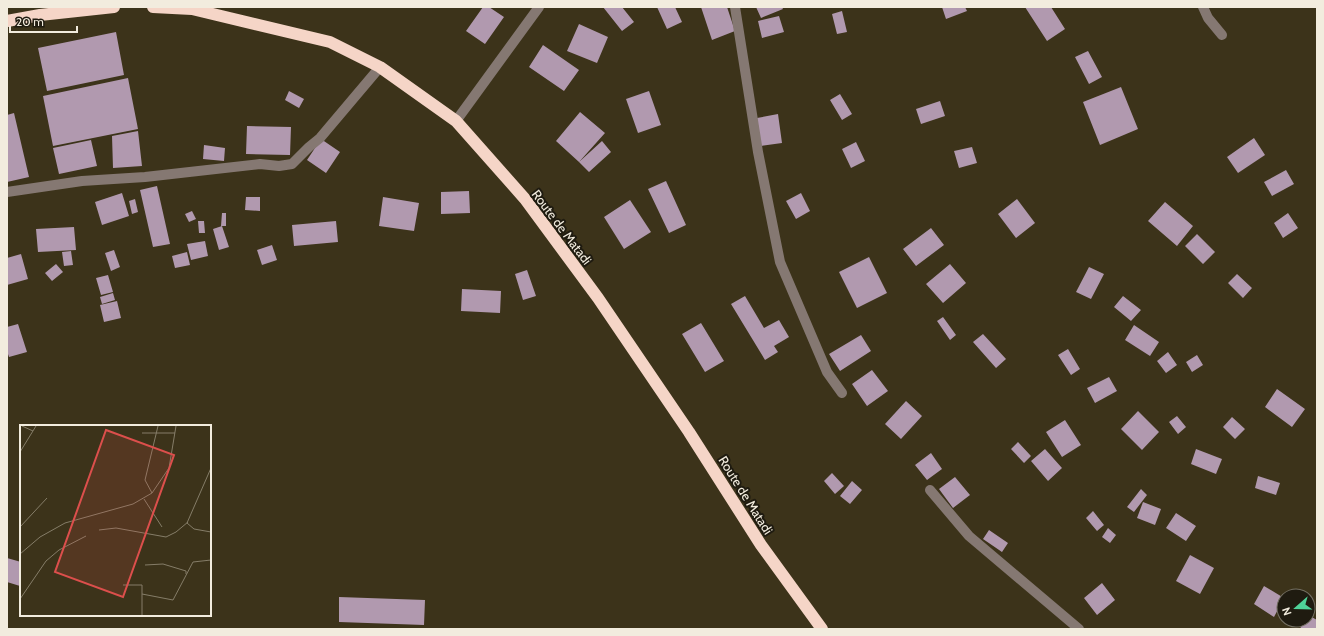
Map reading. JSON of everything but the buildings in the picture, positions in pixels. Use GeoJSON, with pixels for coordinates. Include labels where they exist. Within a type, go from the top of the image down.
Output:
{"type":"FeatureCollection","features":[{"type":"Feature","properties":{"kind":"highway"},"geometry":{"type":"LineString","coordinates":[[7,21],[40,15],[114,7]]}},
{"type":"Feature","properties":{"kind":"highway","name":"Route de Matadi"},"geometry":{"type":"LineString","coordinates":[[152,7],[192,9],[330,42],[380,67],[456,121],[525,199],[598,298],[689,432],[761,545],[822,629]]}},
{"type":"Feature","properties":{"kind":"street"},"geometry":{"type":"LineString","coordinates":[[456,121],[539,7]]}},
{"type":"Feature","properties":{"kind":"street"},"geometry":{"type":"LineString","coordinates":[[734,7],[758,152],[780,262],[827,372],[842,393]]}},
{"type":"Feature","properties":{"kind":"street"},"geometry":{"type":"LineString","coordinates":[[1203,7],[1208,18],[1222,35]]}},
{"type":"Feature","properties":{"kind":"street"},"geometry":{"type":"LineString","coordinates":[[7,192],[82,181],[145,177],[260,164],[279,166],[292,164],[320,138],[380,67]]}},
{"type":"Feature","properties":{"kind":"street"},"geometry":{"type":"LineString","coordinates":[[930,490],[969,536],[1078,629]]}}]}
